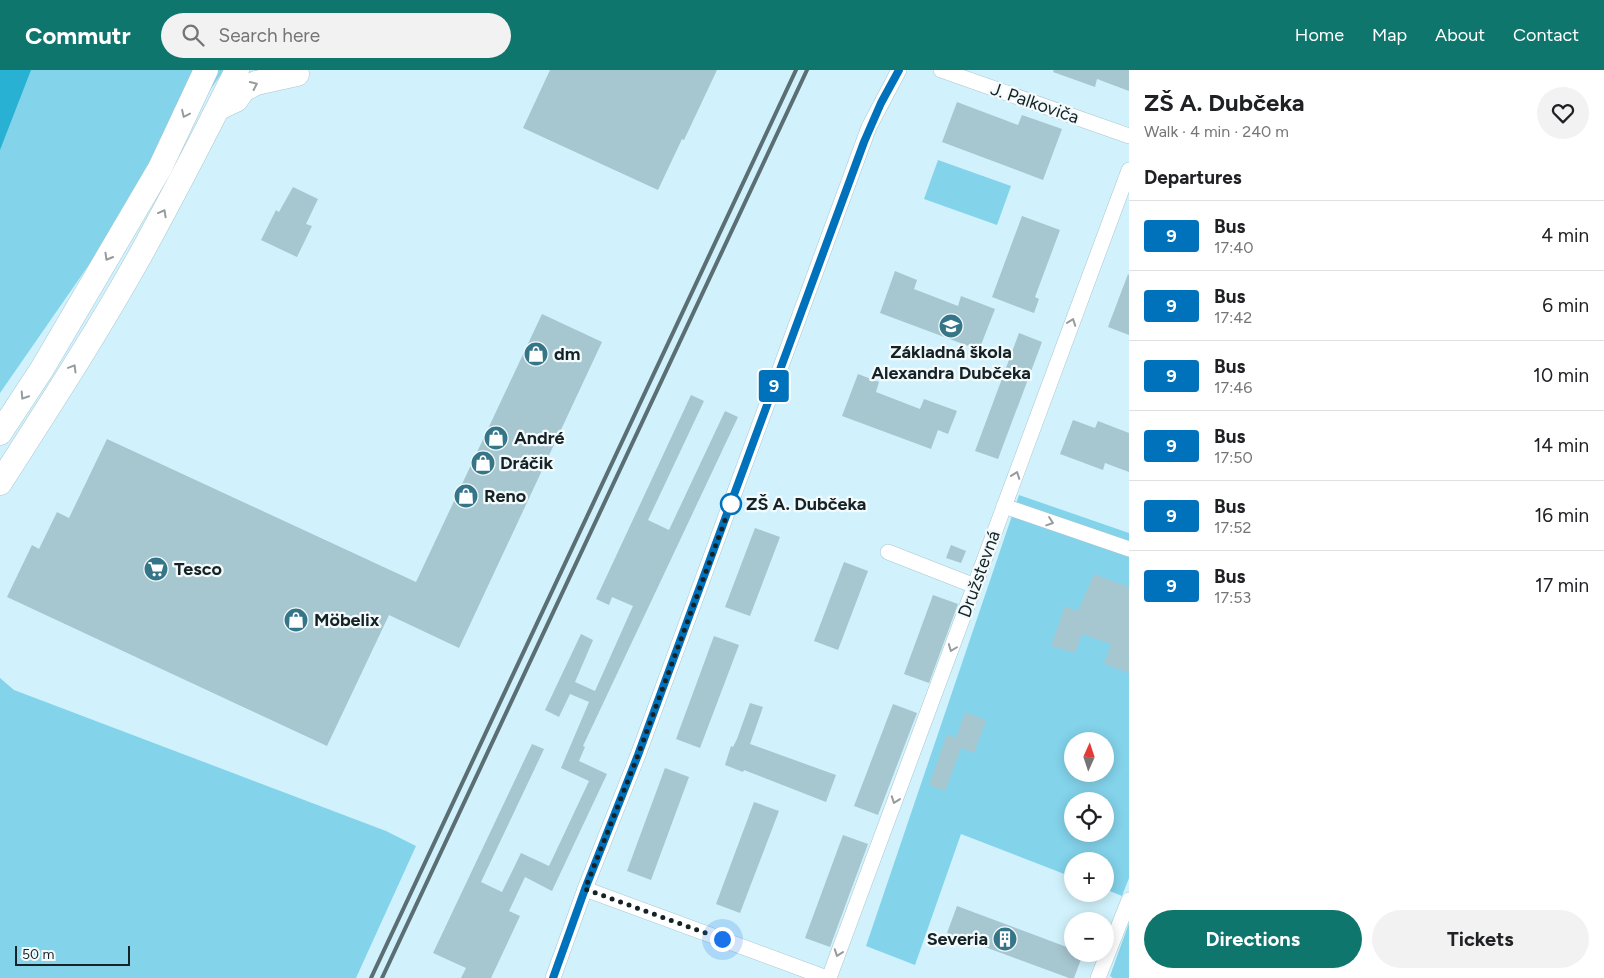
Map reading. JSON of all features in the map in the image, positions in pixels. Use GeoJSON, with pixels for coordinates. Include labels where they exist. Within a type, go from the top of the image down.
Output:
{"type":"FeatureCollection","features":[{"type":"Feature","properties":{"kind":"main road"},"geometry":{"type":"LineString","coordinates":[[0,434],[52,352],[160,168],[206,70]]}},
{"type":"Feature","properties":{"kind":"main road"},"geometry":{"type":"LineString","coordinates":[[0,483],[63,386],[140,256],[182,179],[237,70]]}},
{"type":"Feature","properties":{"kind":"main road"},"geometry":{"type":"LineString","coordinates":[[217,109],[236,100],[243,90],[250,86],[268,79],[297,74],[294,70]]}},
{"type":"Feature","properties":{"kind":"street"},"geometry":{"type":"LineString","coordinates":[[553,978],[585,889],[638,755],[869,127],[899,70]]}},
{"type":"Feature","properties":{"kind":"street","name":"J. Palkoviča"},"geometry":{"type":"LineString","coordinates":[[942,70],[1129,136]]}},
{"type":"Feature","properties":{"kind":"street","name":"Družstevná"},"geometry":{"type":"LineString","coordinates":[[828,978],[1129,170]]}},
{"type":"Feature","properties":{"kind":"street"},"geometry":{"type":"LineString","coordinates":[[1004,506],[1129,549]]}},
{"type":"Feature","properties":{"kind":"street"},"geometry":{"type":"LineString","coordinates":[[888,552],[975,586]]}},
{"type":"Feature","properties":{"kind":"street"},"geometry":{"type":"LineString","coordinates":[[585,889],[828,978]]}},
{"type":"Feature","properties":{"kind":"street"},"geometry":{"type":"LineString","coordinates":[[1098,978],[1129,900]]}},
{"type":"Feature","properties":{"kind":"shaded area"},"geometry":{"type":"Polygon","coordinates":[[[0,70],[224,70],[0,393],[0,70]]]}},
{"type":"Feature","properties":{"kind":"shaded area"},"geometry":{"type":"Polygon","coordinates":[[[0,70],[31,70],[0,150],[0,70]]]}},
{"type":"Feature","properties":{"kind":"shaded area"},"geometry":{"type":"Polygon","coordinates":[[[938,160],[1011,186],[997,225],[924,199],[938,160]]]}},
{"type":"Feature","properties":{"kind":"shaded area"},"geometry":{"type":"Polygon","coordinates":[[[1019,495],[1129,533],[1129,878],[1122,896],[1114,893],[1114,852],[1064,852],[1064,874],[961,834],[915,965],[866,946],[1019,495]]]}},
{"type":"Feature","properties":{"kind":"shaded area"},"geometry":{"type":"Polygon","coordinates":[[[0,678],[14,690],[386,831],[416,846],[356,978],[0,978],[0,678]]]}},
{"type":"Feature","properties":{"kind":"shaded area"},"geometry":{"type":"Polygon","coordinates":[[[1129,923],[1129,978],[1113,978],[1110,976],[1129,923]]]}},
{"type":"Feature","properties":{"kind":"building"},"geometry":{"type":"Polygon","coordinates":[[[550,70],[717,70],[658,190],[523,128],[550,70]]]}},
{"type":"Feature","properties":{"kind":"building"},"geometry":{"type":"Polygon","coordinates":[[[1054,70],[1129,70],[1129,91],[1097,79],[1095,87],[1053,72],[1054,70]]]}},
{"type":"Feature","properties":{"kind":"building"},"geometry":{"type":"Polygon","coordinates":[[[957,102],[1018,125],[1022,115],[1062,129],[1043,180],[942,142],[957,102]]]}},
{"type":"Feature","properties":{"kind":"building"},"geometry":{"type":"Polygon","coordinates":[[[293,187],[318,199],[306,224],[312,226],[297,257],[261,240],[276,210],[279,212],[293,187]]]}},
{"type":"Feature","properties":{"kind":"building"},"geometry":{"type":"Polygon","coordinates":[[[1022,216],[1060,230],[1035,297],[1039,299],[1034,313],[992,297],[1022,216]]]}},
{"type":"Feature","properties":{"kind":"building"},"geometry":{"type":"Polygon","coordinates":[[[895,271],[917,280],[914,289],[958,306],[961,296],[995,309],[979,350],[880,313],[895,271]]]}},
{"type":"Feature","properties":{"kind":"building"},"geometry":{"type":"Polygon","coordinates":[[[1129,275],[1129,335],[1108,327],[1129,275]]]}},
{"type":"Feature","properties":{"kind":"building"},"geometry":{"type":"Polygon","coordinates":[[[542,314],[602,342],[459,648],[389,615],[327,746],[7,597],[32,545],[39,549],[57,512],[69,518],[107,439],[416,582],[542,314]]]}},
{"type":"Feature","properties":{"kind":"building"},"geometry":{"type":"Polygon","coordinates":[[[1019,333],[1042,342],[998,459],[975,451],[1019,333]]]}},
{"type":"Feature","properties":{"kind":"building"},"geometry":{"type":"Polygon","coordinates":[[[858,374],[879,382],[876,392],[920,409],[924,399],[957,411],[948,434],[938,430],[931,449],[842,416],[858,374]]]}},
{"type":"Feature","properties":{"kind":"building"},"geometry":{"type":"Polygon","coordinates":[[[691,395],[704,401],[648,520],[669,530],[725,411],[738,417],[583,746],[585,747],[579,761],[607,774],[552,891],[525,877],[509,911],[520,916],[491,978],[461,978],[466,968],[433,953],[532,744],[544,749],[481,882],[502,892],[521,853],[549,866],[589,781],[561,768],[589,702],[570,694],[559,717],[545,710],[581,634],[593,640],[575,682],[595,691],[633,606],[612,597],[609,605],[596,599],[691,395]]]}},
{"type":"Feature","properties":{"kind":"building"},"geometry":{"type":"Polygon","coordinates":[[[1073,420],[1095,428],[1098,421],[1129,433],[1129,472],[1105,463],[1103,470],[1060,454],[1073,420]]]}},
{"type":"Feature","properties":{"kind":"building"},"geometry":{"type":"Polygon","coordinates":[[[755,528],[780,537],[750,616],[725,607],[755,528]]]}},
{"type":"Feature","properties":{"kind":"building"},"geometry":{"type":"Polygon","coordinates":[[[951,545],[966,551],[961,563],[946,558],[951,545]]]}},
{"type":"Feature","properties":{"kind":"building"},"geometry":{"type":"Polygon","coordinates":[[[844,562],[868,571],[838,650],[814,641],[844,562]]]}},
{"type":"Feature","properties":{"kind":"building"},"geometry":{"type":"Polygon","coordinates":[[[1094,574],[1129,587],[1129,673],[1104,664],[1111,644],[1082,634],[1075,653],[1051,646],[1065,606],[1078,611],[1094,574]]]}},
{"type":"Feature","properties":{"kind":"building"},"geometry":{"type":"Polygon","coordinates":[[[933,595],[958,604],[929,683],[904,674],[933,595]]]}},
{"type":"Feature","properties":{"kind":"building"},"geometry":{"type":"Polygon","coordinates":[[[714,636],[739,645],[700,748],[676,739],[714,636]]]}},
{"type":"Feature","properties":{"kind":"building"},"geometry":{"type":"Polygon","coordinates":[[[750,703],[763,707],[750,744],[836,775],[826,802],[744,770],[743,772],[725,765],[731,746],[733,747],[737,739],[750,703]]]}},
{"type":"Feature","properties":{"kind":"building"},"geometry":{"type":"Polygon","coordinates":[[[893,704],[917,713],[878,815],[854,806],[893,704]]]}},
{"type":"Feature","properties":{"kind":"building"},"geometry":{"type":"Polygon","coordinates":[[[965,712],[986,720],[974,753],[961,748],[945,791],[929,785],[947,734],[956,738],[965,712]]]}},
{"type":"Feature","properties":{"kind":"building"},"geometry":{"type":"Polygon","coordinates":[[[665,768],[689,777],[651,880],[627,871],[665,768]]]}},
{"type":"Feature","properties":{"kind":"building"},"geometry":{"type":"Polygon","coordinates":[[[754,802],[779,811],[740,913],[716,904],[754,802]]]}},
{"type":"Feature","properties":{"kind":"building"},"geometry":{"type":"Polygon","coordinates":[[[843,835],[868,844],[830,947],[805,938],[843,835]]]}},
{"type":"Feature","properties":{"kind":"building","name":"Severia"},"geometry":{"type":"Polygon","coordinates":[[[957,906],[1064,946],[1064,962],[1080,962],[1074,978],[1069,978],[947,933],[957,906]]]}},
{"type":"Feature","properties":{"kind":"railway"},"geometry":{"type":"LineString","coordinates":[[371,978],[796,70]]}},
{"type":"Feature","properties":{"kind":"railway"},"geometry":{"type":"LineString","coordinates":[[382,978],[807,70]]}},
{"type":"Feature","properties":{"kind":"bus line","name":"9"},"geometry":{"type":"LineString","coordinates":[[553,978],[585,889],[638,755],[869,127],[899,70]]}},
{"type":"Feature","properties":{"kind":"place","name":"Základná škola Alexandra Dubčeka"},"geometry":{"type":"Point","coordinates":[951,326]}},
{"type":"Feature","properties":{"kind":"place","name":"dm"},"geometry":{"type":"Point","coordinates":[536,354]}},
{"type":"Feature","properties":{"kind":"place","name":"André"},"geometry":{"type":"Point","coordinates":[496,438]}},
{"type":"Feature","properties":{"kind":"place","name":"Dráčik"},"geometry":{"type":"Point","coordinates":[483,463]}},
{"type":"Feature","properties":{"kind":"place","name":"Reno"},"geometry":{"type":"Point","coordinates":[466,496]}},
{"type":"Feature","properties":{"kind":"place","name":"ZŠ A. Dubčeka"},"geometry":{"type":"Point","coordinates":[731,504]}},
{"type":"Feature","properties":{"kind":"place","name":"Tesco"},"geometry":{"type":"Point","coordinates":[156,569]}},
{"type":"Feature","properties":{"kind":"place","name":"Möbelix"},"geometry":{"type":"Point","coordinates":[296,620]}},
{"type":"Feature","properties":{"kind":"place","name":"Severia"},"geometry":{"type":"Point","coordinates":[1005,939]}},
{"type":"Feature","properties":{"kind":"route"},"geometry":{"type":"LineString","coordinates":[[722,939],[585,889],[638,755],[731,504]]}}]}
